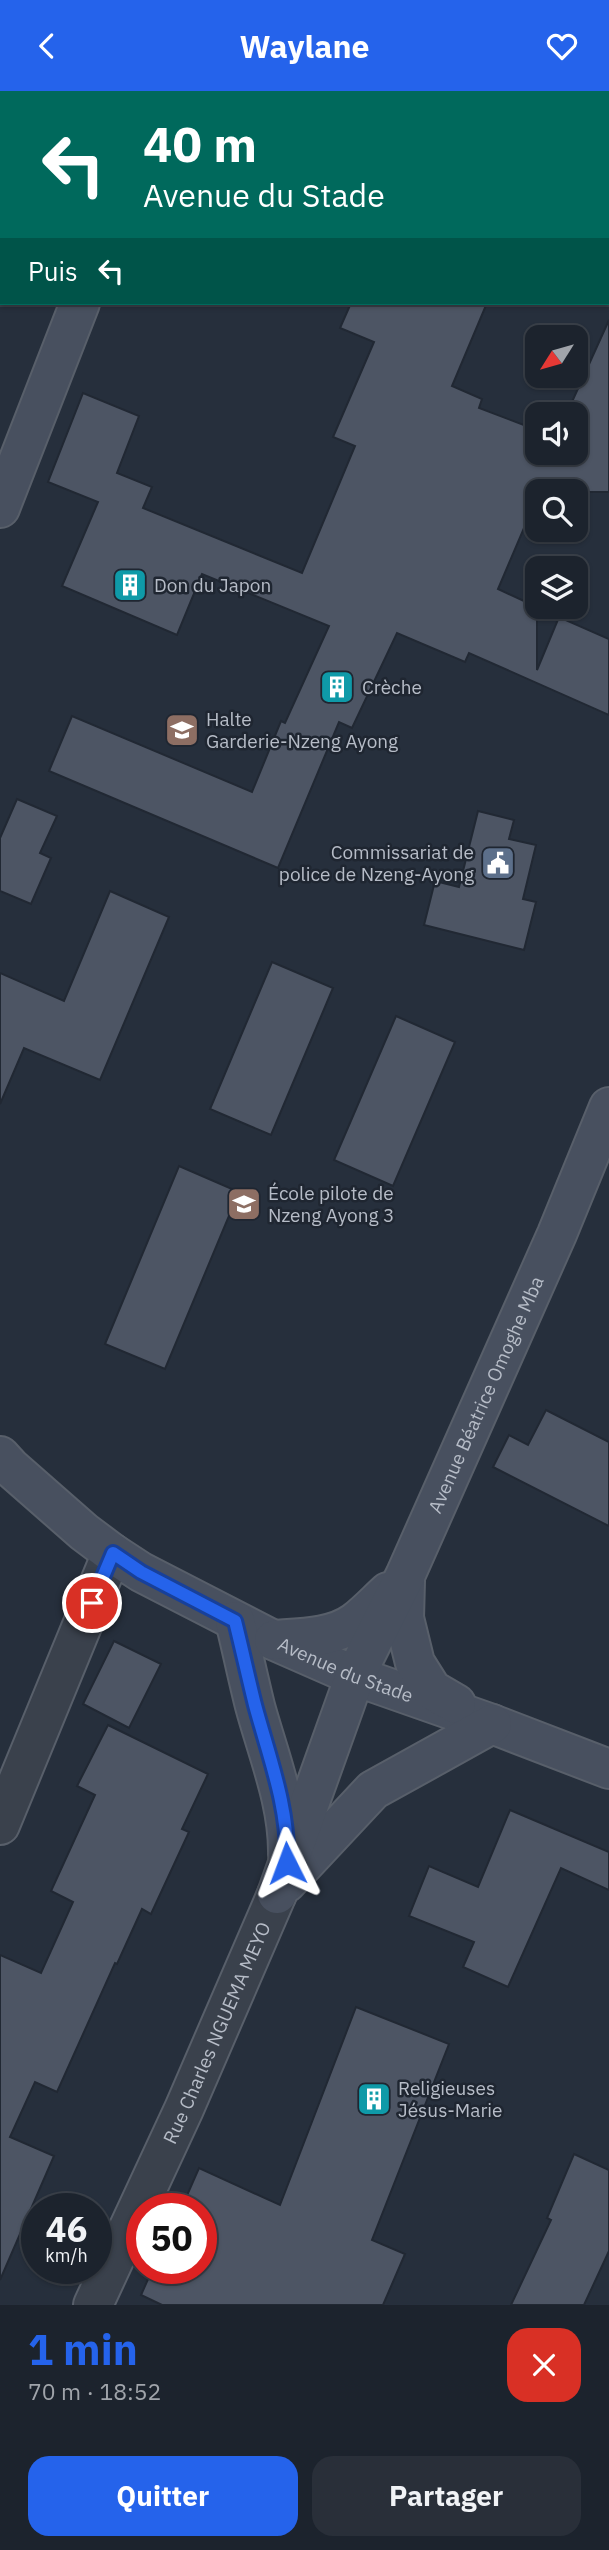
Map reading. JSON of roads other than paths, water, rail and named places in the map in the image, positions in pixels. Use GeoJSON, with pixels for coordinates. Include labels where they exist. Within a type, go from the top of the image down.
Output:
{"type":"FeatureCollection","features":[{"type":"Feature","properties":{"kind":"main road"},"geometry":{"type":"LineString","coordinates":[[0,508],[79,305]]}},
{"type":"Feature","properties":{"kind":"main road","name":"Avenue Béatrice Omoghe Mba"},"geometry":{"type":"LineString","coordinates":[[355,1676],[405,1576],[557,1234],[609,1107]]}},
{"type":"Feature","properties":{"kind":"main road","name":"Avenue du Stade"},"geometry":{"type":"LineString","coordinates":[[0,1456],[10,1468],[75,1524],[113,1553],[141,1572],[235,1621],[355,1676],[609,1769]]}},
{"type":"Feature","properties":{"kind":"main road"},"geometry":{"type":"LineString","coordinates":[[273,1640],[321,1635],[352,1624],[405,1576]]}},
{"type":"Feature","properties":{"kind":"main road"},"geometry":{"type":"LineString","coordinates":[[405,1576],[404,1618],[415,1663],[432,1691],[492,1724]]}},
{"type":"Feature","properties":{"kind":"main road"},"geometry":{"type":"LineString","coordinates":[[235,1621],[255,1705],[277,1780],[286,1828],[287,1863],[277,1894]]}},
{"type":"Feature","properties":{"kind":"main road","name":"Rue Charles NGUEMA MEYO"},"geometry":{"type":"LineString","coordinates":[[277,1894],[355,1676]]}},
{"type":"Feature","properties":{"kind":"main road"},"geometry":{"type":"LineString","coordinates":[[277,1894],[373,1790],[492,1724]]}},
{"type":"Feature","properties":{"kind":"street"},"geometry":{"type":"LineString","coordinates":[[0,1825],[113,1553]]}},
{"type":"Feature","properties":{"kind":"street","name":"Rue Charles NGUEMA MEYO"},"geometry":{"type":"LineString","coordinates":[[93,2305],[184,2109],[277,1894]]}},
{"type":"Feature","properties":{"kind":"place","name":"Don du Japon"},"geometry":{"type":"Point","coordinates":[130,585]}},
{"type":"Feature","properties":{"kind":"place","name":"Crèche"},"geometry":{"type":"Point","coordinates":[337,687]}},
{"type":"Feature","properties":{"kind":"place","name":"Halte Garderie-Nzeng Ayong"},"geometry":{"type":"Point","coordinates":[182,730]}},
{"type":"Feature","properties":{"kind":"place","name":"Commissariat de police de Nzeng-Ayong"},"geometry":{"type":"Point","coordinates":[498,863]}},
{"type":"Feature","properties":{"kind":"place","name":"École pilote de Nzeng Ayong 3"},"geometry":{"type":"Point","coordinates":[244,1204]}},
{"type":"Feature","properties":{"kind":"place","name":"Religieuses Jésus-Marie"},"geometry":{"type":"Point","coordinates":[374,2099]}}]}
